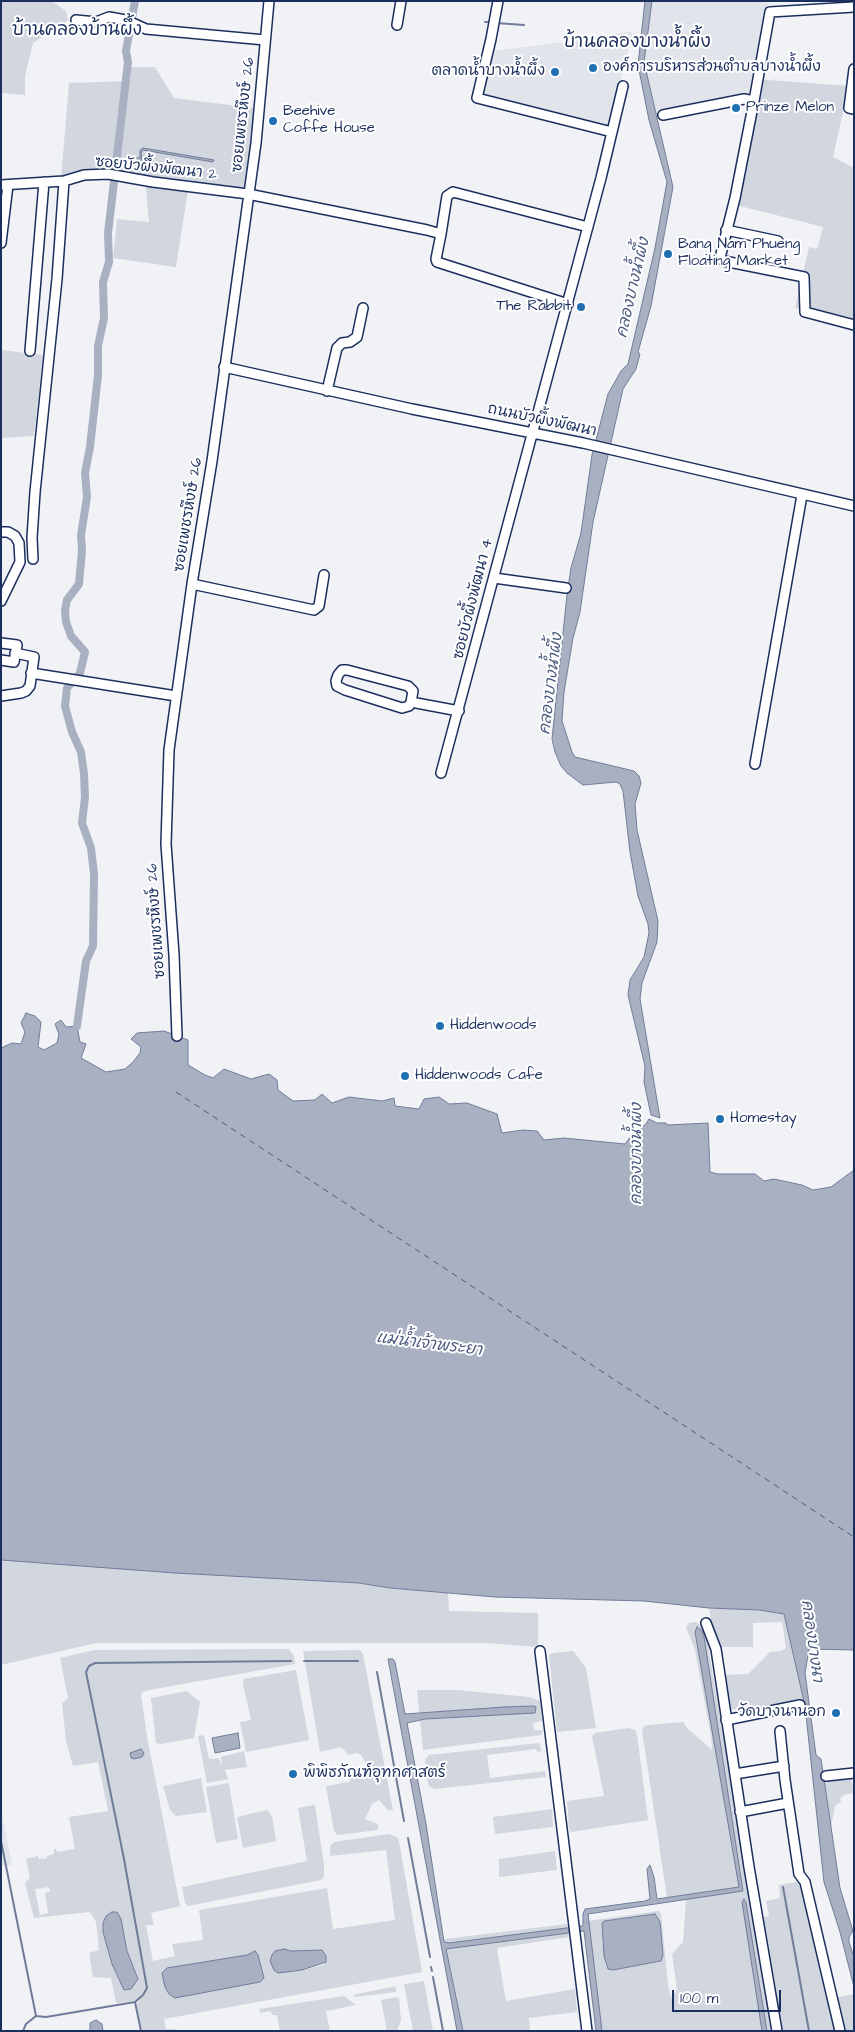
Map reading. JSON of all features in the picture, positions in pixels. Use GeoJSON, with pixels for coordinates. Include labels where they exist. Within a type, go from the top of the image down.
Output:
{"type":"FeatureCollection","features":[{"type":"Feature","properties":{"kind":"street","name":"ซอยเพชรหึงษ์ 26"},"geometry":{"type":"LineString","coordinates":[[177,1036],[174,955],[166,844],[169,750],[192,584],[212,462],[259,114],[269,1]]}},
{"type":"Feature","properties":{"kind":"street"},"geometry":{"type":"LineString","coordinates":[[397,25],[401,1]]}},
{"type":"Feature","properties":{"kind":"street"},"geometry":{"type":"LineString","coordinates":[[498,1],[477,98],[612,132]]}},
{"type":"Feature","properties":{"kind":"street"},"geometry":{"type":"LineString","coordinates":[[772,1],[754,101],[720,258],[724,261],[804,277],[805,312],[854,325]]}},
{"type":"Feature","properties":{"kind":"street"},"geometry":{"type":"LineString","coordinates":[[770,12],[854,7]]}},
{"type":"Feature","properties":{"kind":"street"},"geometry":{"type":"LineString","coordinates":[[76,20],[96,22],[109,17],[146,29],[265,40]]}},
{"type":"Feature","properties":{"kind":"street"},"geometry":{"type":"LineString","coordinates":[[854,68],[849,108],[854,109]]}},
{"type":"Feature","properties":{"kind":"street","name":"ซอยบัวผึ้งพัฒนา 4"},"geometry":{"type":"LineString","coordinates":[[442,773],[532,432],[568,304],[623,86]]}},
{"type":"Feature","properties":{"kind":"street"},"geometry":{"type":"LineString","coordinates":[[663,115],[744,99],[754,101]]}},
{"type":"Feature","properties":{"kind":"street","name":"ซอยบัวผึ้งพัฒนา 2"},"geometry":{"type":"LineString","coordinates":[[5,185],[64,181],[84,175],[108,174],[153,182],[248,194],[441,234]]}},
{"type":"Feature","properties":{"kind":"street"},"geometry":{"type":"LineString","coordinates":[[33,559],[32,538],[35,492],[57,278],[64,181]]}},
{"type":"Feature","properties":{"kind":"street"},"geometry":{"type":"LineString","coordinates":[[30,351],[44,182]]}},
{"type":"Feature","properties":{"kind":"street"},"geometry":{"type":"LineString","coordinates":[[1,243],[5,185]]}},
{"type":"Feature","properties":{"kind":"street"},"geometry":{"type":"LineString","coordinates":[[568,304],[437,262],[447,196],[453,192],[588,227]]}},
{"type":"Feature","properties":{"kind":"street"},"geometry":{"type":"LineString","coordinates":[[726,230],[778,241]]}},
{"type":"Feature","properties":{"kind":"street"},"geometry":{"type":"LineString","coordinates":[[327,390],[337,348],[342,343],[350,342],[357,337],[363,308]]}},
{"type":"Feature","properties":{"kind":"street","name":"ถนนบัวผึ้งพัฒนา"},"geometry":{"type":"LineString","coordinates":[[224,367],[412,409],[532,432],[854,506]]}},
{"type":"Feature","properties":{"kind":"street"},"geometry":{"type":"LineString","coordinates":[[755,764],[802,494]]}},
{"type":"Feature","properties":{"kind":"street"},"geometry":{"type":"LineString","coordinates":[[1,532],[8,532],[15,536],[19,543],[20,562],[2,597]]}},
{"type":"Feature","properties":{"kind":"street"},"geometry":{"type":"LineString","coordinates":[[192,584],[314,610],[319,606],[324,575]]}},
{"type":"Feature","properties":{"kind":"street"},"geometry":{"type":"LineString","coordinates":[[494,578],[566,588]]}},
{"type":"Feature","properties":{"kind":"street"},"geometry":{"type":"LineString","coordinates":[[1,643],[17,645],[14,662],[1,660]]}},
{"type":"Feature","properties":{"kind":"street"},"geometry":{"type":"LineString","coordinates":[[1,696],[26,691],[30,686],[34,657],[16,654]]}},
{"type":"Feature","properties":{"kind":"street"},"geometry":{"type":"LineString","coordinates":[[342,670],[347,670],[408,686],[413,691],[411,702],[409,706],[402,708],[345,690],[337,686],[336,681],[342,670]]}},
{"type":"Feature","properties":{"kind":"street"},"geometry":{"type":"LineString","coordinates":[[31,673],[176,696]]}},
{"type":"Feature","properties":{"kind":"street"},"geometry":{"type":"LineString","coordinates":[[411,702],[459,711]]}},
{"type":"Feature","properties":{"kind":"street"},"geometry":{"type":"LineString","coordinates":[[706,1623],[716,1649],[740,1812],[777,2031]]}},
{"type":"Feature","properties":{"kind":"street"},"geometry":{"type":"LineString","coordinates":[[540,1651],[587,2031]]}},
{"type":"Feature","properties":{"kind":"street"},"geometry":{"type":"LineString","coordinates":[[726,1720],[800,1705]]}},
{"type":"Feature","properties":{"kind":"street"},"geometry":{"type":"LineString","coordinates":[[780,1731],[788,1803],[799,1874],[805,1882],[840,2031]]}},
{"type":"Feature","properties":{"kind":"street"},"geometry":{"type":"LineString","coordinates":[[735,1774],[784,1766]]}},
{"type":"Feature","properties":{"kind":"street"},"geometry":{"type":"LineString","coordinates":[[826,1776],[854,1773]]}},
{"type":"Feature","properties":{"kind":"street"},"geometry":{"type":"LineString","coordinates":[[740,1812],[788,1803]]}},
{"type":"Feature","properties":{"kind":"shaded area"},"geometry":{"type":"Polygon","coordinates":[[[1,1],[52,1],[66,11],[68,20],[33,43],[25,76],[25,95],[1,93],[1,1]]]}},
{"type":"Feature","properties":{"kind":"shaded area"},"geometry":{"type":"Polygon","coordinates":[[[652,1],[769,1],[755,98],[738,96],[656,116],[644,62],[652,1]]]}},
{"type":"Feature","properties":{"kind":"shaded area","name":"ตลาดน้ำบางน้ำผึ้ง"},"geometry":{"type":"Polygon","coordinates":[[[633,31],[609,127],[481,96],[492,51],[633,31]]]}},
{"type":"Feature","properties":{"kind":"shaded area"},"geometry":{"type":"Polygon","coordinates":[[[131,67],[155,67],[174,98],[254,108],[246,187],[244,190],[189,183],[176,267],[113,258],[117,219],[149,222],[145,176],[107,168],[61,178],[69,83],[130,81],[131,67]],[[143,148],[140,150],[140,158],[129,157],[130,159],[201,172],[142,160],[141,153],[143,150],[213,161],[143,148]]]}},
{"type":"Feature","properties":{"kind":"shaded area"},"geometry":{"type":"Polygon","coordinates":[[[755,79],[849,86],[833,157],[854,168],[854,322],[795,308],[809,247],[817,249],[823,227],[728,203],[755,79]]]}},
{"type":"Feature","properties":{"kind":"shaded area"},"geometry":{"type":"Polygon","coordinates":[[[1,350],[43,355],[34,436],[1,438],[1,350]]]}},
{"type":"Feature","properties":{"kind":"shaded area"},"geometry":{"type":"Polygon","coordinates":[[[1,1560],[359,1583],[390,1588],[448,1593],[449,1611],[538,1613],[538,1647],[487,1643],[96,1643],[1,1665],[1,1560]]]}},
{"type":"Feature","properties":{"kind":"shaded area"},"geometry":{"type":"Polygon","coordinates":[[[709,1608],[759,1610],[784,1614],[804,1703],[727,1710],[723,1675],[748,1674],[770,1652],[781,1651],[786,1648],[782,1622],[753,1623],[753,1647],[720,1647],[713,1632],[709,1608]]]}},
{"type":"Feature","properties":{"kind":"shaded area"},"geometry":{"type":"Polygon","coordinates":[[[696,1622],[706,1634],[773,2031],[767,2031],[746,1902],[744,1900],[742,1902],[762,2031],[602,2031],[588,1921],[659,1911],[661,1913],[668,1985],[671,1997],[677,1990],[672,1954],[683,1942],[686,1900],[667,1898],[642,1730],[644,1726],[649,1725],[683,1722],[687,1728],[712,1750],[695,1650],[686,1627],[689,1623],[696,1622]],[[655,1914],[604,1921],[602,1923],[606,1966],[613,1970],[660,1962],[663,1955],[660,1922],[655,1914]]]}},
{"type":"Feature","properties":{"kind":"shaded area"},"geometry":{"type":"Polygon","coordinates":[[[289,1649],[294,1656],[295,1664],[149,1690],[141,1695],[147,1736],[180,1906],[151,1913],[154,1925],[146,1925],[153,1961],[175,1956],[172,1944],[203,1940],[199,1910],[327,1888],[333,1929],[395,1920],[386,1850],[330,1856],[330,1846],[334,1842],[389,1834],[397,1837],[399,1841],[422,1972],[164,2019],[166,2029],[177,2029],[177,2031],[141,2031],[136,2005],[140,2000],[116,2003],[111,1978],[93,1977],[89,1953],[99,1950],[96,1922],[90,1912],[34,1918],[25,1883],[30,1878],[26,1859],[38,1856],[39,1859],[47,1858],[47,1856],[54,1854],[54,1849],[57,1852],[75,1849],[69,1817],[108,1811],[98,1762],[73,1766],[66,1741],[62,1703],[68,1698],[60,1658],[94,1650],[289,1649]],[[49,1887],[35,1889],[40,1915],[48,1913],[45,1893],[50,1892],[49,1887]],[[106,1916],[103,1923],[103,1932],[119,1980],[138,1979],[127,1951],[106,1916]],[[284,1949],[275,1951],[302,1970],[323,1965],[326,1962],[312,1950],[291,1951],[284,1949]],[[255,1952],[247,1955],[264,1978],[255,1952]]]}},
{"type":"Feature","properties":{"kind":"shaded area"},"geometry":{"type":"Polygon","coordinates":[[[360,1650],[363,1654],[393,1810],[388,1810],[379,1800],[372,1804],[365,1819],[378,1824],[378,1830],[337,1835],[334,1831],[326,1786],[349,1782],[353,1775],[360,1774],[363,1771],[366,1763],[361,1755],[356,1753],[349,1755],[341,1747],[320,1752],[303,1651],[360,1650]]]}},
{"type":"Feature","properties":{"kind":"shaded area"},"geometry":{"type":"Polygon","coordinates":[[[573,1651],[586,1668],[596,1728],[557,1732],[549,1655],[573,1651]]]}},
{"type":"Feature","properties":{"kind":"shaded area"},"geometry":{"type":"Polygon","coordinates":[[[296,1670],[309,1740],[246,1752],[240,1722],[251,1720],[243,1684],[244,1679],[296,1670]]]}},
{"type":"Feature","properties":{"kind":"shaded area"},"geometry":{"type":"Polygon","coordinates":[[[417,1690],[458,1690],[529,1697],[540,1701],[542,1721],[533,1723],[534,1730],[542,1730],[543,1732],[541,1735],[423,1750],[417,1690]]]}},
{"type":"Feature","properties":{"kind":"shaded area"},"geometry":{"type":"Polygon","coordinates":[[[187,1691],[200,1702],[194,1738],[161,1744],[156,1743],[151,1698],[187,1691]]]}},
{"type":"Feature","properties":{"kind":"shaded area"},"geometry":{"type":"Polygon","coordinates":[[[628,1728],[635,1730],[637,1734],[648,1820],[571,1832],[567,1801],[604,1796],[592,1736],[595,1733],[628,1728]]]}},
{"type":"Feature","properties":{"kind":"shaded area"},"geometry":{"type":"Polygon","coordinates":[[[204,1735],[209,1759],[218,1758],[222,1765],[221,1757],[244,1751],[247,1767],[225,1770],[228,1779],[207,1783],[198,1736],[204,1735]]]}},
{"type":"Feature","properties":{"kind":"shaded area"},"geometry":{"type":"Polygon","coordinates":[[[539,1743],[542,1751],[537,1752],[536,1749],[487,1755],[490,1778],[545,1771],[546,1777],[434,1789],[428,1785],[425,1759],[429,1755],[539,1743]]]}},
{"type":"Feature","properties":{"kind":"shaded area"},"geometry":{"type":"Polygon","coordinates":[[[851,1777],[854,1793],[840,1798],[841,1802],[835,1806],[831,1827],[823,1781],[851,1777]]]}},
{"type":"Feature","properties":{"kind":"shaded area"},"geometry":{"type":"Polygon","coordinates":[[[201,1778],[207,1812],[176,1816],[170,1810],[163,1786],[201,1778]]]}},
{"type":"Feature","properties":{"kind":"shaded area"},"geometry":{"type":"Polygon","coordinates":[[[229,1783],[238,1839],[216,1843],[206,1787],[229,1783]]]}},
{"type":"Feature","properties":{"kind":"shaded area"},"geometry":{"type":"Polygon","coordinates":[[[315,1805],[324,1865],[324,1877],[321,1880],[188,1906],[185,1903],[182,1887],[307,1861],[298,1808],[315,1805]]]}},
{"type":"Feature","properties":{"kind":"shaded area"},"geometry":{"type":"Polygon","coordinates":[[[1,1809],[12,1865],[1,1866],[1,1809]]]}},
{"type":"Feature","properties":{"kind":"shaded area"},"geometry":{"type":"Polygon","coordinates":[[[552,1809],[553,1827],[495,1834],[493,1817],[552,1809]]]}},
{"type":"Feature","properties":{"kind":"shaded area"},"geometry":{"type":"Polygon","coordinates":[[[267,1810],[272,1816],[276,1841],[243,1848],[237,1817],[267,1810]]]}},
{"type":"Feature","properties":{"kind":"shaded area"},"geometry":{"type":"Polygon","coordinates":[[[555,1851],[557,1870],[499,1877],[499,1859],[555,1851]]]}},
{"type":"Feature","properties":{"kind":"shaded area"},"geometry":{"type":"Polygon","coordinates":[[[802,1881],[837,2031],[781,2031],[762,1918],[769,1916],[766,1901],[780,1898],[779,1885],[802,1881]]]}},
{"type":"Feature","properties":{"kind":"shaded area"},"geometry":{"type":"Polygon","coordinates":[[[567,1924],[569,1937],[497,1948],[506,2001],[575,1989],[577,2012],[529,2018],[530,2031],[463,2031],[444,1939],[567,1924]]]}},
{"type":"Feature","properties":{"kind":"shaded area"},"geometry":{"type":"Polygon","coordinates":[[[424,1981],[433,2031],[413,2031],[404,1984],[424,1981]]]}},
{"type":"Feature","properties":{"kind":"shaded area"},"geometry":{"type":"Polygon","coordinates":[[[396,1986],[396,1992],[355,1997],[353,1995],[396,1986]]]}},
{"type":"Feature","properties":{"kind":"shaded area"},"geometry":{"type":"Polygon","coordinates":[[[854,1994],[854,2031],[842,2031],[835,1998],[854,1994]]]}},
{"type":"Feature","properties":{"kind":"shaded area"},"geometry":{"type":"Polygon","coordinates":[[[344,1996],[356,2005],[326,2011],[330,2031],[280,2031],[277,2015],[272,2015],[271,2011],[260,2013],[259,2009],[344,1996]]]}},
{"type":"Feature","properties":{"kind":"shaded area"},"geometry":{"type":"Polygon","coordinates":[[[399,1998],[401,2020],[397,2031],[387,2031],[381,2000],[399,1998]]]}},
{"type":"Feature","properties":{"kind":"water"},"geometry":{"type":"Polygon","coordinates":[[[645,1],[652,1],[644,62],[673,187],[651,306],[638,352],[640,354],[636,369],[623,389],[593,522],[580,612],[573,638],[564,692],[562,721],[575,757],[634,771],[639,776],[641,783],[635,804],[637,830],[658,921],[657,942],[642,983],[640,999],[660,1118],[651,1115],[644,1082],[645,1066],[628,995],[630,980],[644,957],[649,933],[648,924],[638,896],[630,852],[623,791],[620,784],[616,782],[583,785],[561,766],[552,739],[567,595],[571,568],[581,533],[592,455],[608,394],[621,371],[628,364],[655,248],[667,182],[649,120],[638,65],[645,1]]]}},
{"type":"Feature","properties":{"kind":"water"},"geometry":{"type":"Polygon","coordinates":[[[143,148],[214,160],[213,162],[143,150],[141,153],[142,160],[198,170],[204,173],[129,159],[129,157],[140,158],[140,150],[143,148]]]}},
{"type":"Feature","properties":{"kind":"water"},"geometry":{"type":"Polygon","coordinates":[[[26,1013],[35,1016],[41,1022],[38,1047],[44,1050],[57,1043],[59,1034],[55,1024],[61,1020],[66,1027],[77,1026],[80,1042],[86,1044],[81,1058],[106,1072],[125,1069],[133,1062],[140,1053],[141,1047],[131,1039],[137,1033],[164,1031],[188,1040],[188,1065],[205,1075],[213,1078],[224,1069],[251,1079],[269,1074],[277,1080],[278,1090],[293,1101],[315,1100],[322,1094],[332,1103],[349,1097],[382,1101],[394,1098],[395,1106],[419,1109],[424,1099],[439,1097],[449,1104],[467,1103],[497,1114],[502,1133],[523,1130],[537,1131],[544,1140],[564,1138],[625,1144],[635,1131],[646,1124],[649,1119],[657,1123],[666,1123],[667,1125],[708,1123],[710,1172],[718,1174],[755,1174],[764,1181],[774,1179],[802,1185],[813,1190],[831,1187],[854,1170],[854,1650],[809,1649],[805,1673],[816,1755],[821,1759],[840,1888],[853,1931],[849,1937],[849,1942],[854,1957],[854,1987],[840,1932],[824,1882],[805,1706],[784,1614],[759,1610],[709,1608],[644,1601],[495,1597],[390,1588],[359,1583],[175,1573],[1,1560],[1,1048],[12,1043],[21,1044],[25,1032],[21,1023],[26,1013]]]}},
{"type":"Feature","properties":{"kind":"water"},"geometry":{"type":"Polygon","coordinates":[[[697,1627],[702,1631],[704,1637],[743,1891],[588,1914],[602,2031],[596,2031],[584,1931],[446,1949],[463,2031],[457,2031],[388,1659],[393,1659],[395,1662],[405,1714],[504,1707],[536,1707],[535,1713],[425,1719],[407,1723],[426,1824],[444,1942],[449,1943],[582,1926],[585,1909],[650,1899],[647,1869],[650,1865],[657,1899],[739,1887],[695,1632],[697,1627]]]}},
{"type":"Feature","properties":{"kind":"water"},"geometry":{"type":"Polygon","coordinates":[[[238,1733],[240,1748],[215,1753],[212,1738],[238,1733]]]}},
{"type":"Feature","properties":{"kind":"water"},"geometry":{"type":"Polygon","coordinates":[[[141,1749],[144,1753],[142,1757],[131,1758],[130,1753],[141,1749]]]}},
{"type":"Feature","properties":{"kind":"water"},"geometry":{"type":"Polygon","coordinates":[[[744,1899],[767,2031],[762,2031],[742,1902],[744,1899]]]}},
{"type":"Feature","properties":{"kind":"water"},"geometry":{"type":"Polygon","coordinates":[[[112,1912],[117,1912],[121,1919],[127,1951],[138,1979],[131,1989],[124,1990],[112,1964],[103,1932],[103,1923],[106,1916],[112,1912]]]}},
{"type":"Feature","properties":{"kind":"water"},"geometry":{"type":"Polygon","coordinates":[[[655,1914],[660,1922],[663,1955],[661,1961],[613,1970],[608,1969],[604,1956],[602,1923],[604,1921],[655,1914]]]}},
{"type":"Feature","properties":{"kind":"water"},"geometry":{"type":"Polygon","coordinates":[[[284,1949],[291,1951],[322,1950],[326,1956],[326,1962],[302,1970],[278,1973],[274,1970],[270,1961],[275,1951],[284,1949]]]}},
{"type":"Feature","properties":{"kind":"water"},"geometry":{"type":"Polygon","coordinates":[[[255,1951],[258,1955],[264,1978],[260,1982],[175,1998],[169,1994],[165,1987],[162,1973],[167,1968],[247,1955],[255,1951]]]}},
{"type":"Feature","properties":{"kind":"water"},"geometry":{"type":"Polygon","coordinates":[[[96,2020],[102,2024],[103,2031],[90,2031],[90,2023],[96,2020]]]}},
{"type":"Feature","properties":{"kind":"waterway"},"geometry":{"type":"LineString","coordinates":[[77,1026],[86,961],[93,946],[94,874],[91,848],[82,823],[85,797],[81,752],[72,732],[65,706],[67,688],[80,673],[85,652],[71,636],[66,622],[65,610],[67,600],[79,584],[82,550],[81,535],[87,497],[85,473],[90,447],[98,375],[98,346],[104,318],[103,282],[109,262],[108,233],[128,62],[126,51],[135,1]]}},
{"type":"Feature","properties":{"kind":"waterway"},"geometry":{"type":"LineString","coordinates":[[485,22],[491,22]]}},
{"type":"Feature","properties":{"kind":"waterway"},"geometry":{"type":"LineString","coordinates":[[496,23],[524,25]]}},
{"type":"Feature","properties":{"kind":"waterway"},"geometry":{"type":"LineString","coordinates":[[141,2031],[135,2002],[143,1995],[147,1988],[124,1859],[86,1672],[89,1666],[95,1663],[291,1661]]}},
{"type":"Feature","properties":{"kind":"waterway"},"geometry":{"type":"LineString","coordinates":[[304,1661],[358,1661]]}},
{"type":"Feature","properties":{"kind":"waterway"},"geometry":{"type":"LineString","coordinates":[[377,1672],[404,1821]]}},
{"type":"Feature","properties":{"kind":"waterway"},"geometry":{"type":"LineString","coordinates":[[408,1838],[430,1957]]}},
{"type":"Feature","properties":{"kind":"waterway"},"geometry":{"type":"LineString","coordinates":[[1,1841],[36,2016],[26,2024],[23,2031]]}},
{"type":"Feature","properties":{"kind":"waterway"},"geometry":{"type":"LineString","coordinates":[[783,1887],[809,2031]]}},
{"type":"Feature","properties":{"kind":"waterway"},"geometry":{"type":"LineString","coordinates":[[431,1967],[432,1971]]}},
{"type":"Feature","properties":{"kind":"waterway"},"geometry":{"type":"LineString","coordinates":[[433,1977],[443,2031]]}},
{"type":"Feature","properties":{"kind":"waterway"},"geometry":{"type":"LineString","coordinates":[[36,2016],[46,2017],[135,2002]]}},
{"type":"Feature","properties":{"kind":"ferry route"},"geometry":{"type":"LineString","coordinates":[[176,1092],[854,1537]]}},
{"type":"Feature","properties":{"kind":"place","name":"องค์การบริหารส่วนตำบลบางน้ำผึ้ง"},"geometry":{"type":"Point","coordinates":[593,68]}},
{"type":"Feature","properties":{"kind":"place","name":"ตลาดน้ำบางน้ำผึ้ง"},"geometry":{"type":"Point","coordinates":[555,72]}},
{"type":"Feature","properties":{"kind":"place","name":"Prinze Melon"},"geometry":{"type":"Point","coordinates":[736,108]}},
{"type":"Feature","properties":{"kind":"place","name":"Beehive Coffe House"},"geometry":{"type":"Point","coordinates":[273,121]}},
{"type":"Feature","properties":{"kind":"place","name":"Bang Nam Phueng Floating Market"},"geometry":{"type":"Point","coordinates":[668,254]}},
{"type":"Feature","properties":{"kind":"place","name":"The Rabbit"},"geometry":{"type":"Point","coordinates":[581,307]}},
{"type":"Feature","properties":{"kind":"place","name":"Hiddenwoods"},"geometry":{"type":"Point","coordinates":[440,1026]}},
{"type":"Feature","properties":{"kind":"place","name":"Hiddenwoods Cafe"},"geometry":{"type":"Point","coordinates":[405,1076]}},
{"type":"Feature","properties":{"kind":"place","name":"Homestay"},"geometry":{"type":"Point","coordinates":[720,1119]}},
{"type":"Feature","properties":{"kind":"place","name":"วัดบางนานอก"},"geometry":{"type":"Point","coordinates":[836,1713]}},
{"type":"Feature","properties":{"kind":"place","name":"พิพิธภัณฑ์อุทกศาสตร์"},"geometry":{"type":"Point","coordinates":[293,1774]}},
{"type":"Feature","properties":{"kind":"district","name":"บ้านคลองบ้านผึ้ง"},"geometry":{"type":"Point","coordinates":[77,31]}},
{"type":"Feature","properties":{"kind":"district","name":"บ้านคลองบางน้ำผึ้ง"},"geometry":{"type":"Point","coordinates":[637,43]}},
{"type":"Feature","properties":{"kind":"water label","name":"คลองบางน้ำผึ้ง"},"geometry":{"type":"Point","coordinates":[634,288]}},
{"type":"Feature","properties":{"kind":"water label","name":"คลองบางน้ำผึ้ง"},"geometry":{"type":"Point","coordinates":[552,684]}},
{"type":"Feature","properties":{"kind":"water label","name":"คลองบางน้ำผึ้ง"},"geometry":{"type":"Point","coordinates":[638,1154]}},
{"type":"Feature","properties":{"kind":"water label","name":"แม่น้ำเจ้าพระยา"},"geometry":{"type":"Point","coordinates":[429,1345]}},
{"type":"Feature","properties":{"kind":"water label","name":"คลองบางนา"},"geometry":{"type":"Point","coordinates":[811,1641]}}]}
